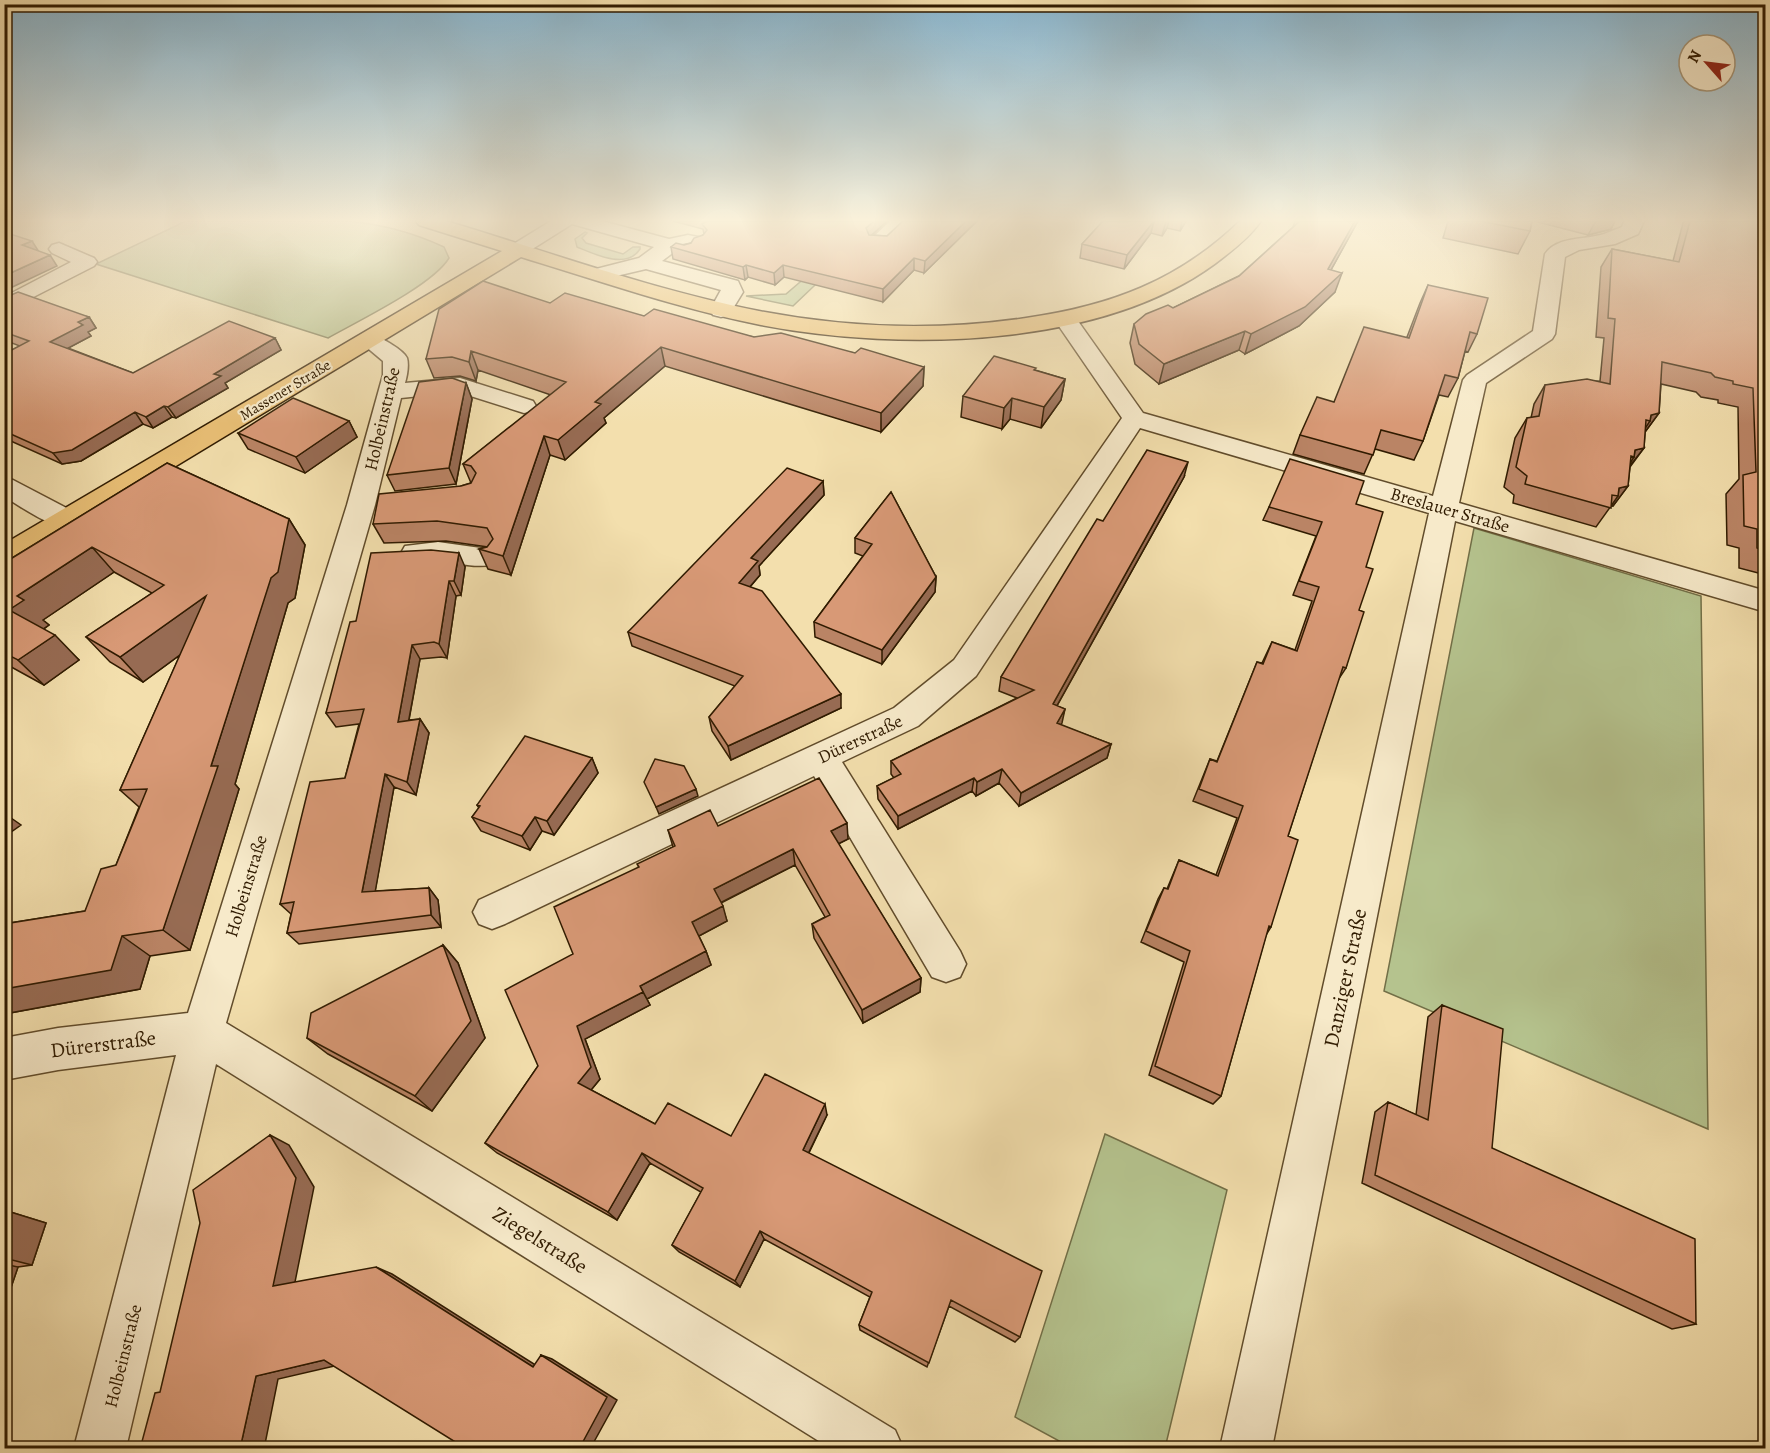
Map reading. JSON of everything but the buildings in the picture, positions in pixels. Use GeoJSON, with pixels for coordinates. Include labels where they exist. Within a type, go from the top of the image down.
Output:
{"type":"FeatureCollection","features":[{"type":"Feature","properties":{"kind":"main road","name":"Massener Straße"},"geometry":{"type":"LineString","coordinates":[[4,557],[453,289]]}},
{"type":"Feature","properties":{"kind":"main road"},"geometry":{"type":"LineString","coordinates":[[650,289],[722,310],[782,322],[830,329],[901,333],[978,331],[1065,319],[1137,298],[1159,289]]}},
{"type":"Feature","properties":{"kind":"street"},"geometry":{"type":"LineString","coordinates":[[4,306],[36,289]]}},
{"type":"Feature","properties":{"kind":"street"},"geometry":{"type":"LineString","coordinates":[[722,310],[732,292],[731,289]]}},
{"type":"Feature","properties":{"kind":"street","name":"Danziger Straße"},"geometry":{"type":"LineString","coordinates":[[1246,1449],[1444,508],[1475,380],[1544,334],[1550,289]]}},
{"type":"Feature","properties":{"kind":"street"},"geometry":{"type":"LineString","coordinates":[[1065,319],[1134,418]]}},
{"type":"Feature","properties":{"kind":"street","name":"Holbeinstraße"},"geometry":{"type":"LineString","coordinates":[[100,1449],[203,1032],[368,556],[372,504],[389,392],[395,375],[395,358],[369,340]]}},
{"type":"Feature","properties":{"kind":"street"},"geometry":{"type":"LineString","coordinates":[[389,392],[460,385],[524,406]]}},
{"type":"Feature","properties":{"kind":"street","name":"Breslauer Straße"},"geometry":{"type":"LineString","coordinates":[[1134,418],[1766,602]]}},
{"type":"Feature","properties":{"kind":"street","name":"Dürerstraße"},"geometry":{"type":"LineString","coordinates":[[492,912],[906,717],[966,668],[1134,418]]}},
{"type":"Feature","properties":{"kind":"street"},"geometry":{"type":"LineString","coordinates":[[4,486],[66,519]]}},
{"type":"Feature","properties":{"kind":"street"},"geometry":{"type":"LineString","coordinates":[[368,556],[438,552],[485,557]]}},
{"type":"Feature","properties":{"kind":"street"},"geometry":{"type":"LineString","coordinates":[[821,757],[946,964]]}},
{"type":"Feature","properties":{"kind":"street","name":"Dürerstraße"},"geometry":{"type":"LineString","coordinates":[[4,1059],[58,1049],[203,1032]]}},
{"type":"Feature","properties":{"kind":"street","name":"Ziegelstraße"},"geometry":{"type":"LineString","coordinates":[[203,1032],[877,1449]]}},
{"type":"Feature","properties":{"kind":"green space"},"geometry":{"type":"Polygon","coordinates":[[[174,289],[415,289],[328,338],[174,289]]]}},
{"type":"Feature","properties":{"kind":"green space"},"geometry":{"type":"Polygon","coordinates":[[[792,289],[811,289],[793,306],[746,296],[786,294],[792,289]]]}},
{"type":"Feature","properties":{"kind":"green space"},"geometry":{"type":"Polygon","coordinates":[[[1474,528],[1701,596],[1708,1129],[1384,991],[1474,528]]]}},
{"type":"Feature","properties":{"kind":"green space"},"geometry":{"type":"Polygon","coordinates":[[[1105,1134],[1227,1190],[1165,1448],[1072,1448],[1015,1417],[1105,1134]]]}}]}
